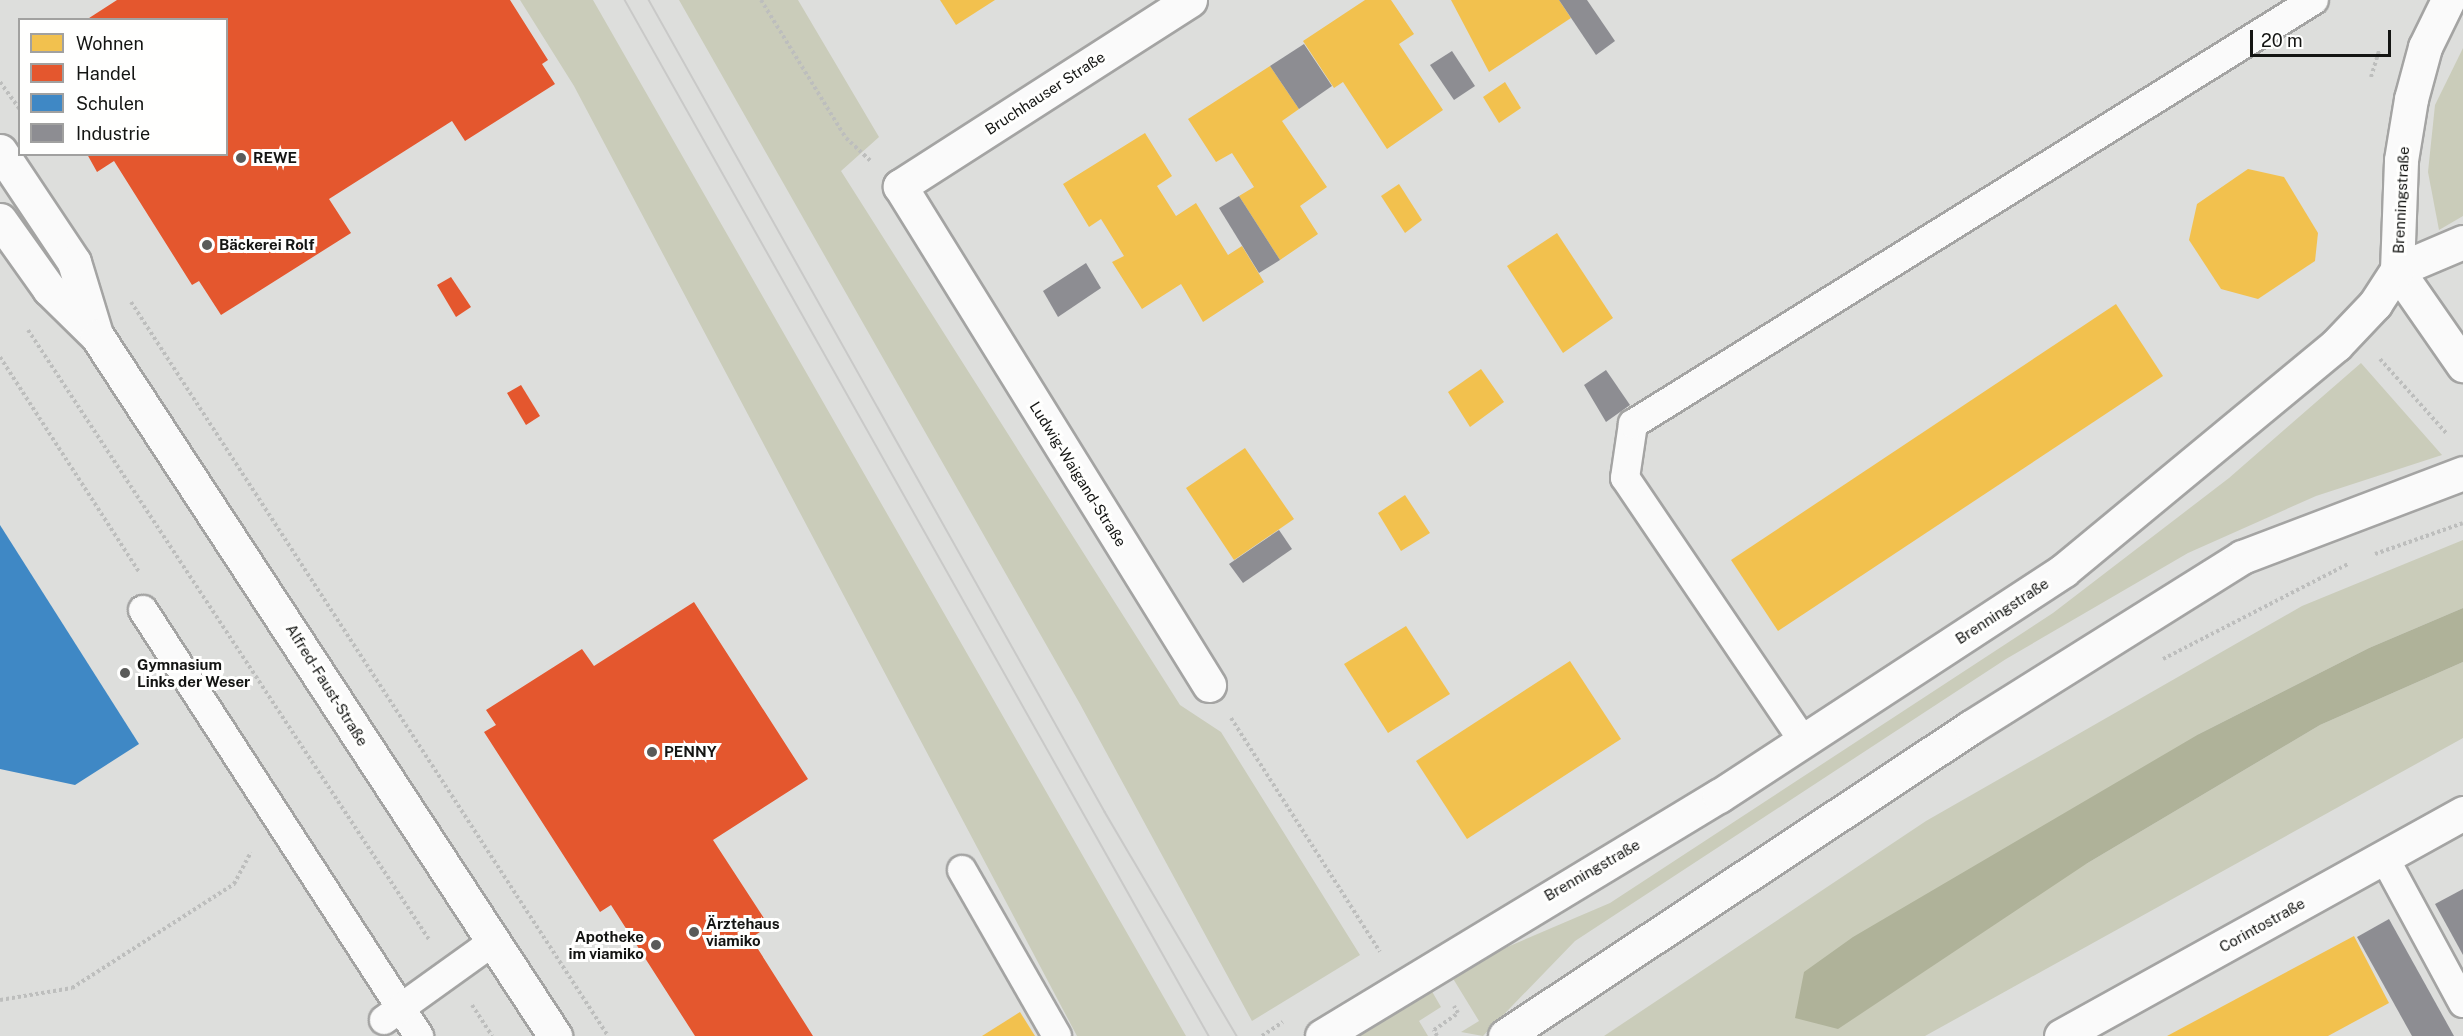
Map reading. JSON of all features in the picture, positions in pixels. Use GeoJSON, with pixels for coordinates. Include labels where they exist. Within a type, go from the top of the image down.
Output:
{"type":"FeatureCollection","features":[{"type":"Feature","properties":{"kind":"street","name":"Bruchhauser Straße"},"geometry":{"type":"LineString","coordinates":[[900,186],[1190,0]]}},
{"type":"Feature","properties":{"kind":"street","name":"Brenningstraße"},"geometry":{"type":"LineString","coordinates":[[1323,1036],[1804,742],[2064,570],[2352,327],[2397,270],[2402,160],[2411,99],[2425,46],[2448,0]]}},
{"type":"Feature","properties":{"kind":"street","name":"Alfred-Faust-Straße"},"geometry":{"type":"LineString","coordinates":[[0,151],[74,262],[97,336]]}},
{"type":"Feature","properties":{"kind":"street","name":"Ludwig-Waigand-Straße"},"geometry":{"type":"LineString","coordinates":[[900,186],[1209,685]]}},
{"type":"Feature","properties":{"kind":"street","name":"Alfred-Faust-Straße"},"geometry":{"type":"LineString","coordinates":[[0,220],[49,289],[97,336],[491,943],[555,1036]]}},
{"type":"Feature","properties":{"kind":"street"},"geometry":{"type":"LineString","coordinates":[[2463,242],[2397,270],[2463,364]]}},
{"type":"Feature","properties":{"kind":"street"},"geometry":{"type":"LineString","coordinates":[[1505,1036],[1971,727],[2242,556],[2459,458]]}},
{"type":"Feature","properties":{"kind":"street","name":"Corintostraße"},"geometry":{"type":"LineString","coordinates":[[2061,1036],[2463,813]]}},
{"type":"Feature","properties":{"kind":"lane"},"geometry":{"type":"LineString","coordinates":[[1804,742],[1625,478],[1633,424],[2314,0]]}},
{"type":"Feature","properties":{"kind":"lane"},"geometry":{"type":"LineString","coordinates":[[143,610],[269,804],[335,927],[392,1014],[419,1036]]}},
{"type":"Feature","properties":{"kind":"lane"},"geometry":{"type":"LineString","coordinates":[[2384,857],[2463,1003]]}},
{"type":"Feature","properties":{"kind":"lane"},"geometry":{"type":"LineString","coordinates":[[962,870],[1057,1036]]}},
{"type":"Feature","properties":{"kind":"lane"},"geometry":{"type":"LineString","coordinates":[[392,1014],[491,943]]}},
{"type":"Feature","properties":{"kind":"path"},"geometry":{"type":"LineString","coordinates":[[761,0],[846,138],[900,186]]}},
{"type":"Feature","properties":{"kind":"path"},"geometry":{"type":"LineString","coordinates":[[2369,89],[2374,58],[2385,39]]}},
{"type":"Feature","properties":{"kind":"path"},"geometry":{"type":"LineString","coordinates":[[0,82],[18,107]]}},
{"type":"Feature","properties":{"kind":"path"},"geometry":{"type":"LineString","coordinates":[[130,299],[608,1036]]}},
{"type":"Feature","properties":{"kind":"path"},"geometry":{"type":"LineString","coordinates":[[26,327],[492,1036]]}},
{"type":"Feature","properties":{"kind":"path"},"geometry":{"type":"LineString","coordinates":[[2352,327],[2459,458]]}},
{"type":"Feature","properties":{"kind":"path"},"geometry":{"type":"LineString","coordinates":[[0,357],[141,575],[143,610]]}},
{"type":"Feature","properties":{"kind":"path"},"geometry":{"type":"LineString","coordinates":[[2363,558],[2463,523]]}},
{"type":"Feature","properties":{"kind":"path"},"geometry":{"type":"LineString","coordinates":[[2160,661],[2352,562]]}},
{"type":"Feature","properties":{"kind":"path"},"geometry":{"type":"LineString","coordinates":[[1209,685],[1384,957],[1375,963]]}},
{"type":"Feature","properties":{"kind":"path"},"geometry":{"type":"LineString","coordinates":[[0,1000],[72,988],[234,884],[262,831],[269,804]]}},
{"type":"Feature","properties":{"kind":"path"},"geometry":{"type":"LineString","coordinates":[[1262,1036],[1290,1018]]}},
{"type":"Feature","properties":{"kind":"shaded area"},"geometry":{"type":"Polygon","coordinates":[[[520,0],[593,0],[1186,1036],[1077,1036],[574,86],[520,0]]]}},
{"type":"Feature","properties":{"kind":"shaded area"},"geometry":{"type":"Polygon","coordinates":[[[679,0],[798,0],[879,137],[841,171],[1180,705],[1221,732],[1360,955],[1252,1021],[1080,704],[679,0]]]}},
{"type":"Feature","properties":{"kind":"shaded area"},"geometry":{"type":"Polygon","coordinates":[[[2463,48],[2463,216],[2439,230],[2428,172],[2435,105],[2463,48]]]}},
{"type":"Feature","properties":{"kind":"shaded area"},"geometry":{"type":"Polygon","coordinates":[[[2361,363],[2442,455],[2316,496],[2188,553],[2006,659],[1575,941],[1483,1036],[1461,1032],[1479,1021],[1449,972],[1610,903],[2053,613],[2229,478],[2361,363]]]}},
{"type":"Feature","properties":{"kind":"shaded area"},"geometry":{"type":"Polygon","coordinates":[[[2463,540],[2463,608],[2369,648],[2199,734],[2086,864],[2320,725],[2463,662],[2463,738],[1925,1036],[1604,1036],[1926,821],[2302,606],[2463,540]]]}},
{"type":"Feature","properties":{"kind":"shaded area"},"geometry":{"type":"Polygon","coordinates":[[[2463,608],[2463,662],[2320,725],[2086,864],[1838,1029],[1795,1018],[1804,972],[1853,937],[2199,734],[2369,648],[2463,608]]]}},
{"type":"Feature","properties":{"kind":"shaded area"},"geometry":{"type":"Polygon","coordinates":[[[1430,988],[1441,1007],[1419,1021],[1428,1036],[1354,1036],[1430,988]]]}},
{"type":"Feature","properties":{"kind":"building: Wohnen"},"geometry":{"type":"Polygon","coordinates":[[[940,0],[995,0],[956,25],[940,0]]]}},
{"type":"Feature","properties":{"kind":"building: Wohnen"},"geometry":{"type":"Polygon","coordinates":[[[1365,0],[1391,0],[1414,34],[1399,44],[1443,110],[1387,149],[1343,82],[1334,88],[1303,41],[1365,0]]]}},
{"type":"Feature","properties":{"kind":"building: Wohnen"},"geometry":{"type":"Polygon","coordinates":[[[1451,0],[1559,0],[1571,18],[1489,72],[1451,0]]]}},
{"type":"Feature","properties":{"kind":"building: Wohnen"},"geometry":{"type":"Polygon","coordinates":[[[1270,66],[1299,109],[1282,121],[1327,187],[1300,206],[1318,234],[1280,260],[1239,196],[1254,187],[1232,153],[1216,162],[1188,119],[1270,66]]]}},
{"type":"Feature","properties":{"kind":"building: Wohnen"},"geometry":{"type":"Polygon","coordinates":[[[1505,82],[1521,108],[1499,123],[1483,97],[1505,82]]]}},
{"type":"Feature","properties":{"kind":"building: Wohnen"},"geometry":{"type":"Polygon","coordinates":[[[1145,133],[1172,176],[1157,186],[1176,216],[1196,203],[1228,255],[1242,246],[1264,282],[1203,322],[1181,284],[1142,309],[1112,262],[1124,256],[1101,219],[1089,227],[1063,184],[1145,133]]]}},
{"type":"Feature","properties":{"kind":"building: Wohnen"},"geometry":{"type":"Polygon","coordinates":[[[2248,169],[2284,177],[2318,233],[2315,261],[2258,299],[2221,289],[2189,240],[2197,204],[2248,169]]]}},
{"type":"Feature","properties":{"kind":"building: Wohnen"},"geometry":{"type":"Polygon","coordinates":[[[1399,184],[1422,220],[1405,233],[1381,196],[1399,184]]]}},
{"type":"Feature","properties":{"kind":"building: Wohnen"},"geometry":{"type":"Polygon","coordinates":[[[1557,233],[1613,318],[1563,353],[1507,266],[1557,233]]]}},
{"type":"Feature","properties":{"kind":"building: Wohnen"},"geometry":{"type":"Polygon","coordinates":[[[2116,304],[2163,376],[1778,631],[1731,560],[2116,304]]]}},
{"type":"Feature","properties":{"kind":"building: Wohnen"},"geometry":{"type":"Polygon","coordinates":[[[1481,369],[1504,402],[1470,427],[1448,392],[1481,369]]]}},
{"type":"Feature","properties":{"kind":"building: Wohnen"},"geometry":{"type":"Polygon","coordinates":[[[1245,448],[1294,519],[1234,560],[1186,488],[1245,448]]]}},
{"type":"Feature","properties":{"kind":"building: Wohnen"},"geometry":{"type":"Polygon","coordinates":[[[1405,495],[1430,533],[1401,551],[1378,513],[1405,495]]]}},
{"type":"Feature","properties":{"kind":"building: Wohnen"},"geometry":{"type":"Polygon","coordinates":[[[1406,626],[1450,694],[1388,733],[1344,664],[1406,626]]]}},
{"type":"Feature","properties":{"kind":"building: Wohnen"},"geometry":{"type":"Polygon","coordinates":[[[1570,661],[1621,739],[1467,839],[1416,761],[1570,661]]]}},
{"type":"Feature","properties":{"kind":"building: Wohnen"},"geometry":{"type":"Polygon","coordinates":[[[2354,936],[2389,1003],[2328,1036],[2167,1036],[2354,936]]]}},
{"type":"Feature","properties":{"kind":"building: Wohnen"},"geometry":{"type":"Polygon","coordinates":[[[1020,1012],[1035,1036],[982,1036],[1020,1012]]]}},
{"type":"Feature","properties":{"kind":"building: Handel","name":"REWE"},"geometry":{"type":"Polygon","coordinates":[[[117,0],[510,0],[548,60],[542,64],[555,84],[465,141],[452,121],[329,199],[351,233],[221,315],[199,281],[192,285],[114,161],[97,172],[88,156],[228,156],[228,18],[89,18],[117,0]]]}},
{"type":"Feature","properties":{"kind":"building: Handel"},"geometry":{"type":"Polygon","coordinates":[[[451,277],[471,307],[456,317],[437,285],[451,277]]]}},
{"type":"Feature","properties":{"kind":"building: Handel"},"geometry":{"type":"Polygon","coordinates":[[[521,385],[540,416],[526,425],[507,393],[521,385]]]}},
{"type":"Feature","properties":{"kind":"building: Handel","name":"PENNY"},"geometry":{"type":"Polygon","coordinates":[[[694,602],[808,779],[713,840],[769,926],[751,938],[813,1036],[695,1036],[611,905],[600,912],[484,732],[496,725],[486,710],[582,649],[594,666],[694,602]]]}},
{"type":"Feature","properties":{"kind":"building: Schulen"},"geometry":{"type":"Polygon","coordinates":[[[0,525],[139,744],[75,785],[0,769],[0,525]]]}},
{"type":"Feature","properties":{"kind":"building: Industrie"},"geometry":{"type":"Polygon","coordinates":[[[1559,0],[1587,0],[1615,41],[1596,55],[1559,0]]]}},
{"type":"Feature","properties":{"kind":"building: Industrie"},"geometry":{"type":"Polygon","coordinates":[[[1304,44],[1332,86],[1299,109],[1270,66],[1304,44]]]}},
{"type":"Feature","properties":{"kind":"building: Industrie"},"geometry":{"type":"Polygon","coordinates":[[[1452,51],[1475,86],[1454,100],[1430,65],[1452,51]]]}},
{"type":"Feature","properties":{"kind":"building: Industrie"},"geometry":{"type":"Polygon","coordinates":[[[1239,196],[1280,260],[1259,273],[1219,208],[1239,196]]]}},
{"type":"Feature","properties":{"kind":"building: Industrie"},"geometry":{"type":"Polygon","coordinates":[[[1086,263],[1101,288],[1058,317],[1043,291],[1086,263]]]}},
{"type":"Feature","properties":{"kind":"building: Industrie"},"geometry":{"type":"Polygon","coordinates":[[[1606,370],[1630,405],[1606,422],[1584,385],[1606,370]]]}},
{"type":"Feature","properties":{"kind":"building: Industrie"},"geometry":{"type":"Polygon","coordinates":[[[1279,530],[1292,549],[1243,583],[1229,564],[1279,530]]]}},
{"type":"Feature","properties":{"kind":"building: Industrie"},"geometry":{"type":"Polygon","coordinates":[[[2463,889],[2463,955],[2435,904],[2463,889]]]}},
{"type":"Feature","properties":{"kind":"building: Industrie"},"geometry":{"type":"Polygon","coordinates":[[[2389,919],[2454,1036],[2412,1036],[2357,937],[2389,919]]]}},
{"type":"Feature","properties":{"kind":"tram line"},"geometry":{"type":"LineString","coordinates":[[625,0],[1209,1036]]}},
{"type":"Feature","properties":{"kind":"tram line"},"geometry":{"type":"LineString","coordinates":[[649,0],[1105,812],[1237,1036]]}},
{"type":"Feature","properties":{"kind":"place","name":"REWE"},"geometry":{"type":"Point","coordinates":[241,158]}},
{"type":"Feature","properties":{"kind":"place","name":"Bäckerei Rolf"},"geometry":{"type":"Point","coordinates":[207,245]}},
{"type":"Feature","properties":{"kind":"place","name":"Gymnasium Links der Weser"},"geometry":{"type":"Point","coordinates":[125,673]}},
{"type":"Feature","properties":{"kind":"place","name":"PENNY"},"geometry":{"type":"Point","coordinates":[652,752]}},
{"type":"Feature","properties":{"kind":"place","name":"Ärztehaus viamiko"},"geometry":{"type":"Point","coordinates":[694,932]}},
{"type":"Feature","properties":{"kind":"place","name":"Apotheke im viamiko"},"geometry":{"type":"Point","coordinates":[656,945]}}]}
